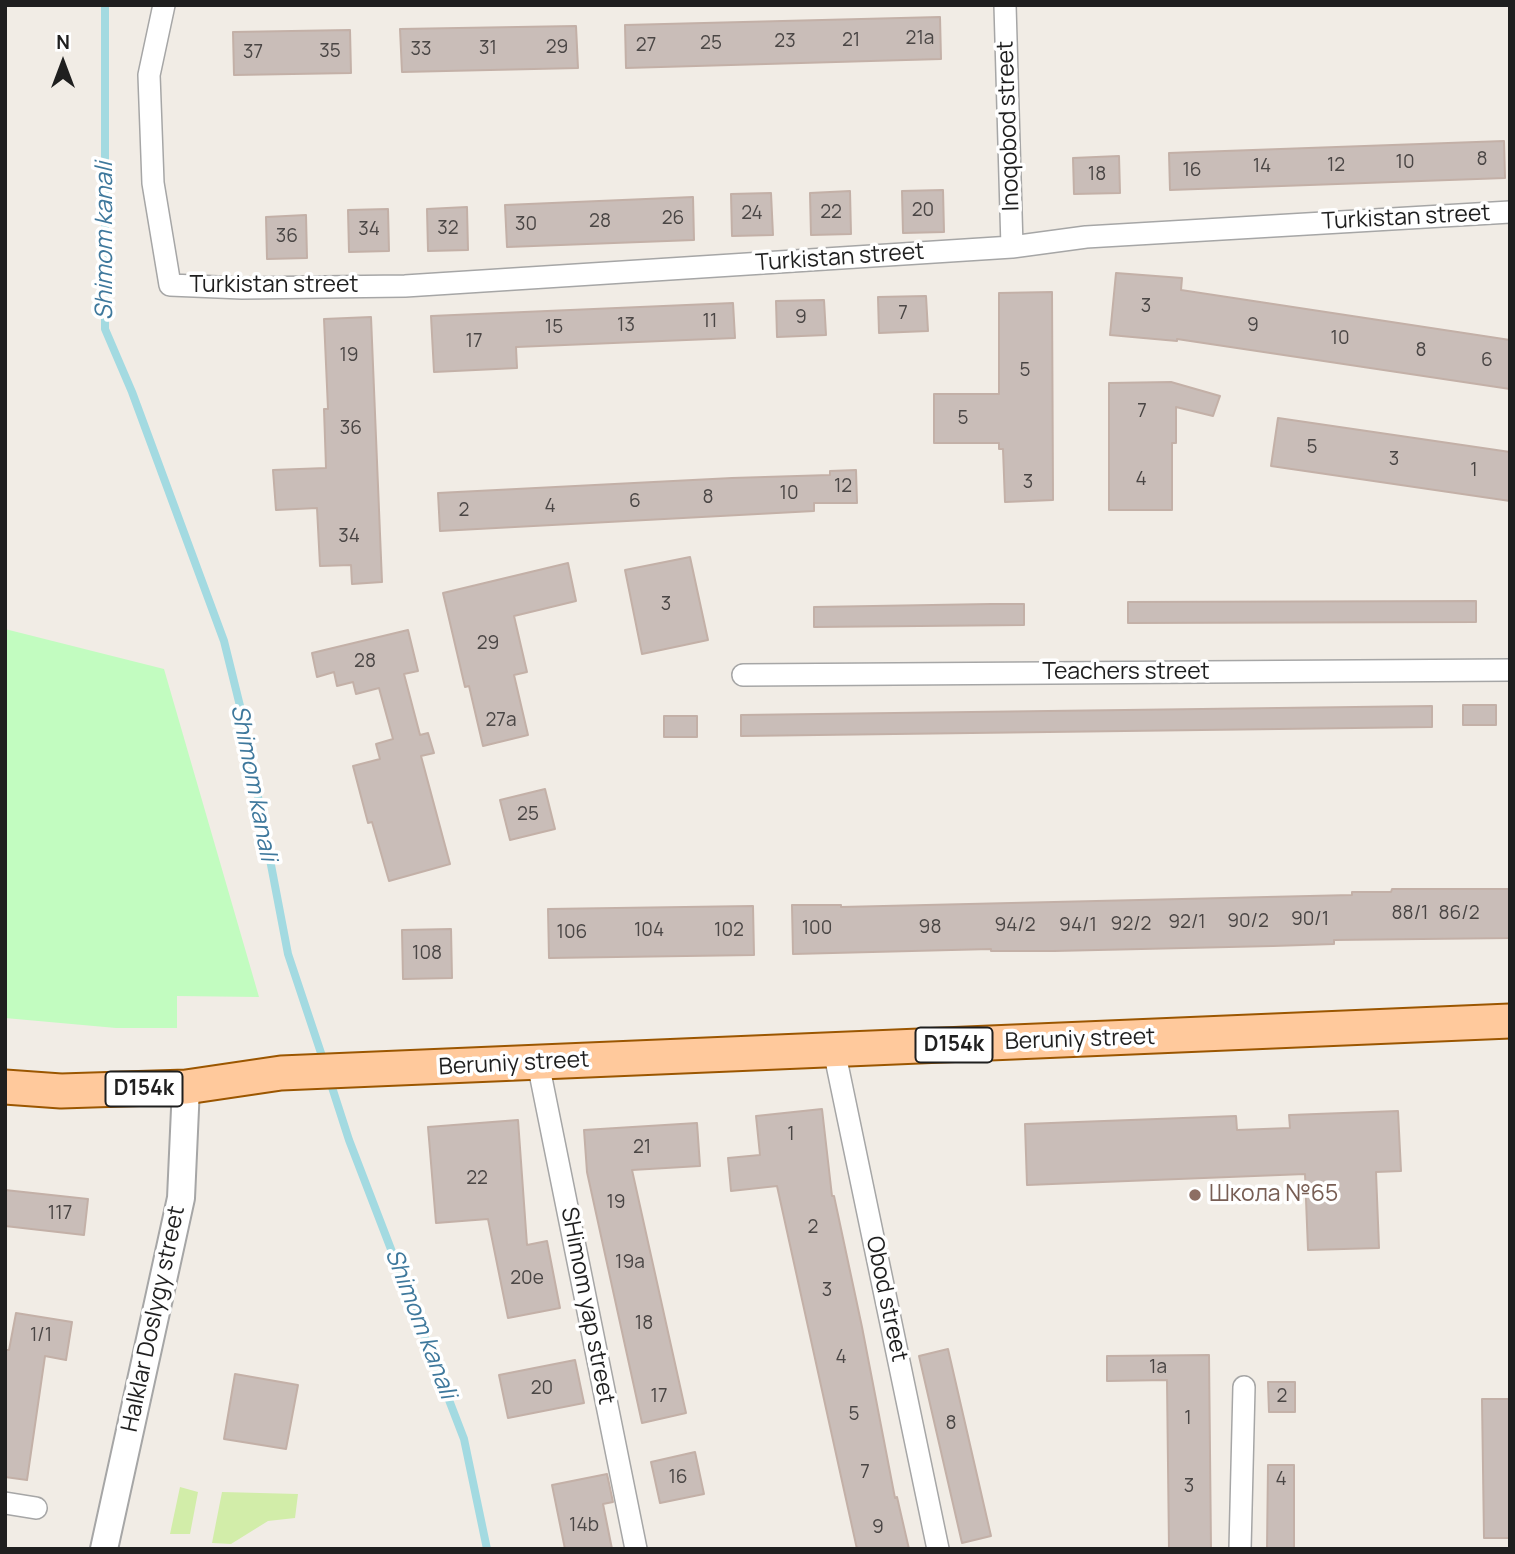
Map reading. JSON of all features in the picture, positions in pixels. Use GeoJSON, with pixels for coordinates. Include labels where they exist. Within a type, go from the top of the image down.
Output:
{"type":"FeatureCollection","features":[{"type":"Feature","properties":{"kind":"main road","name":"Beruniy street"},"geometry":{"type":"LineString","coordinates":[[186,1087],[281,1073],[1510,1021]]}},
{"type":"Feature","properties":{"kind":"main road","name":"D154k"},"geometry":{"type":"LineString","coordinates":[[5,1087],[61,1091],[186,1087]]}},
{"type":"Feature","properties":{"kind":"street","name":"Turkistan street"},"geometry":{"type":"LineString","coordinates":[[164,5],[149,75],[153,183],[170,285],[242,288],[405,286],[1012,247],[1086,237],[1510,212]]}},
{"type":"Feature","properties":{"kind":"street","name":"Inoqobod street"},"geometry":{"type":"LineString","coordinates":[[1005,5],[1012,247]]}},
{"type":"Feature","properties":{"kind":"street","name":"Teachers street"},"geometry":{"type":"LineString","coordinates":[[743,675],[1510,670]]}},
{"type":"Feature","properties":{"kind":"street","name":"Obod street"},"geometry":{"type":"LineString","coordinates":[[834,1050],[938,1549]]}},
{"type":"Feature","properties":{"kind":"street","name":"SHimom yap street"},"geometry":{"type":"LineString","coordinates":[[538,1063],[636,1549]]}},
{"type":"Feature","properties":{"kind":"street","name":"Halklar Doslygy street"},"geometry":{"type":"LineString","coordinates":[[104,1549],[181,1198],[186,1087]]}},
{"type":"Feature","properties":{"kind":"street"},"geometry":{"type":"LineString","coordinates":[[1240,1549],[1244,1387]]}},
{"type":"Feature","properties":{"kind":"street"},"geometry":{"type":"LineString","coordinates":[[5,1503],[36,1508]]}},
{"type":"Feature","properties":{"kind":"green space"},"geometry":{"type":"Polygon","coordinates":[[[5,629],[164,669],[259,997],[177,996],[177,1028],[116,1028],[5,1018],[5,629]]]}},
{"type":"Feature","properties":{"kind":"green space"},"geometry":{"type":"Polygon","coordinates":[[[180,1487],[198,1492],[190,1534],[170,1534],[180,1487]]]}},
{"type":"Feature","properties":{"kind":"green space"},"geometry":{"type":"Polygon","coordinates":[[[222,1492],[298,1494],[295,1518],[268,1521],[231,1544],[212,1543],[222,1492]]]}},
{"type":"Feature","properties":{"kind":"building"},"geometry":{"type":"Polygon","coordinates":[[[940,17],[941,59],[626,68],[625,25],[940,17]]]}},
{"type":"Feature","properties":{"kind":"building"},"geometry":{"type":"Polygon","coordinates":[[[576,26],[578,68],[402,72],[400,29],[576,26]]]}},
{"type":"Feature","properties":{"kind":"building"},"geometry":{"type":"Polygon","coordinates":[[[350,30],[351,73],[234,75],[233,32],[350,30]]]}},
{"type":"Feature","properties":{"kind":"building"},"geometry":{"type":"Polygon","coordinates":[[[1504,141],[1505,178],[1170,190],[1169,153],[1504,141]]]}},
{"type":"Feature","properties":{"kind":"building"},"geometry":{"type":"Polygon","coordinates":[[[1119,156],[1120,193],[1074,194],[1073,158],[1119,156]]]}},
{"type":"Feature","properties":{"kind":"building"},"geometry":{"type":"Polygon","coordinates":[[[943,190],[944,232],[903,233],[902,191],[943,190]]]}},
{"type":"Feature","properties":{"kind":"building"},"geometry":{"type":"Polygon","coordinates":[[[850,191],[851,234],[811,235],[810,193],[850,191]]]}},
{"type":"Feature","properties":{"kind":"building"},"geometry":{"type":"Polygon","coordinates":[[[771,193],[773,235],[732,236],[731,194],[771,193]]]}},
{"type":"Feature","properties":{"kind":"building"},"geometry":{"type":"Polygon","coordinates":[[[693,197],[694,240],[507,247],[505,205],[693,197]]]}},
{"type":"Feature","properties":{"kind":"building"},"geometry":{"type":"Polygon","coordinates":[[[467,207],[468,250],[428,251],[427,209],[467,207]]]}},
{"type":"Feature","properties":{"kind":"building"},"geometry":{"type":"Polygon","coordinates":[[[388,209],[389,251],[349,252],[348,210],[388,209]]]}},
{"type":"Feature","properties":{"kind":"building"},"geometry":{"type":"Polygon","coordinates":[[[306,215],[307,258],[267,259],[266,217],[306,215]]]}},
{"type":"Feature","properties":{"kind":"building"},"geometry":{"type":"Polygon","coordinates":[[[1116,273],[1182,278],[1181,290],[1510,340],[1510,389],[1177,339],[1110,335],[1116,273]]]}},
{"type":"Feature","properties":{"kind":"building"},"geometry":{"type":"Polygon","coordinates":[[[1052,292],[1053,500],[1005,502],[1003,449],[999,449],[999,443],[934,443],[934,394],[999,394],[999,293],[1052,292]]]}},
{"type":"Feature","properties":{"kind":"building"},"geometry":{"type":"Polygon","coordinates":[[[926,296],[928,331],[879,333],[878,297],[926,296]]]}},
{"type":"Feature","properties":{"kind":"building"},"geometry":{"type":"Polygon","coordinates":[[[824,300],[826,335],[777,337],[776,301],[824,300]]]}},
{"type":"Feature","properties":{"kind":"building"},"geometry":{"type":"Polygon","coordinates":[[[733,303],[735,338],[516,347],[517,368],[434,372],[431,316],[733,303]]]}},
{"type":"Feature","properties":{"kind":"building"},"geometry":{"type":"Polygon","coordinates":[[[371,317],[382,582],[352,584],[351,565],[320,566],[317,508],[276,510],[273,470],[326,468],[324,409],[328,409],[324,319],[371,317]]]}},
{"type":"Feature","properties":{"kind":"building"},"geometry":{"type":"Polygon","coordinates":[[[1171,382],[1220,396],[1213,416],[1176,407],[1176,443],[1172,443],[1172,510],[1109,510],[1109,383],[1171,382]]]}},
{"type":"Feature","properties":{"kind":"building"},"geometry":{"type":"Polygon","coordinates":[[[1278,418],[1510,452],[1510,501],[1271,466],[1278,418]]]}},
{"type":"Feature","properties":{"kind":"building"},"geometry":{"type":"Polygon","coordinates":[[[856,470],[857,503],[814,503],[814,511],[440,531],[438,493],[830,475],[830,471],[856,470]]]}},
{"type":"Feature","properties":{"kind":"building"},"geometry":{"type":"Polygon","coordinates":[[[690,557],[708,640],[642,654],[625,570],[690,557]]]}},
{"type":"Feature","properties":{"kind":"building"},"geometry":{"type":"Polygon","coordinates":[[[568,563],[576,601],[514,616],[527,672],[514,675],[528,735],[483,746],[469,686],[465,687],[443,593],[568,563]]]}},
{"type":"Feature","properties":{"kind":"building"},"geometry":{"type":"Polygon","coordinates":[[[1476,601],[1476,622],[1128,623],[1128,602],[1476,601]]]}},
{"type":"Feature","properties":{"kind":"building"},"geometry":{"type":"Polygon","coordinates":[[[1024,604],[1024,625],[814,627],[814,607],[1024,604]]]}},
{"type":"Feature","properties":{"kind":"building"},"geometry":{"type":"Polygon","coordinates":[[[408,630],[418,671],[404,674],[420,735],[428,733],[434,753],[421,756],[450,864],[389,881],[372,822],[368,823],[353,766],[380,759],[376,744],[393,739],[379,688],[356,694],[353,682],[337,686],[334,672],[317,677],[312,653],[408,630]]]}},
{"type":"Feature","properties":{"kind":"building"},"geometry":{"type":"Polygon","coordinates":[[[1463,705],[1496,705],[1496,725],[1463,725],[1463,705]]]}},
{"type":"Feature","properties":{"kind":"building"},"geometry":{"type":"Polygon","coordinates":[[[1432,706],[1432,727],[741,736],[741,715],[1432,706]]]}},
{"type":"Feature","properties":{"kind":"building"},"geometry":{"type":"Polygon","coordinates":[[[664,716],[697,716],[697,737],[664,737],[664,716]]]}},
{"type":"Feature","properties":{"kind":"building"},"geometry":{"type":"Polygon","coordinates":[[[545,789],[555,829],[510,840],[500,800],[545,789]]]}},
{"type":"Feature","properties":{"kind":"building"},"geometry":{"type":"Polygon","coordinates":[[[1392,889],[1510,889],[1510,938],[1334,940],[1334,944],[1054,951],[991,949],[793,954],[792,905],[841,907],[1352,895],[1352,892],[1391,892],[1392,889]]]}},
{"type":"Feature","properties":{"kind":"building"},"geometry":{"type":"Polygon","coordinates":[[[753,906],[754,955],[549,958],[548,909],[753,906]]]}},
{"type":"Feature","properties":{"kind":"building"},"geometry":{"type":"Polygon","coordinates":[[[451,929],[452,978],[403,979],[402,930],[451,929]]]}},
{"type":"Feature","properties":{"kind":"building"},"geometry":{"type":"Polygon","coordinates":[[[822,1109],[832,1196],[862,1327],[895,1498],[897,1497],[909,1549],[857,1549],[777,1186],[731,1191],[728,1158],[760,1155],[756,1116],[822,1109]]]}},
{"type":"Feature","properties":{"kind":"building"},"geometry":{"type":"Polygon","coordinates":[[[1398,1111],[1401,1171],[1376,1172],[1379,1248],[1308,1250],[1305,1174],[1027,1185],[1025,1124],[1236,1116],[1237,1130],[1290,1128],[1289,1115],[1398,1111]]]}},
{"type":"Feature","properties":{"kind":"building"},"geometry":{"type":"Polygon","coordinates":[[[518,1120],[527,1245],[547,1241],[560,1308],[508,1318],[488,1219],[436,1223],[428,1127],[518,1120]]]}},
{"type":"Feature","properties":{"kind":"building"},"geometry":{"type":"Polygon","coordinates":[[[697,1123],[700,1166],[632,1170],[686,1413],[642,1423],[587,1172],[584,1130],[697,1123]]]}},
{"type":"Feature","properties":{"kind":"building"},"geometry":{"type":"Polygon","coordinates":[[[5,1190],[88,1199],[84,1235],[5,1226],[5,1190]]]}},
{"type":"Feature","properties":{"kind":"building"},"geometry":{"type":"Polygon","coordinates":[[[16,1313],[72,1322],[66,1360],[45,1356],[27,1480],[5,1477],[5,1350],[9,1350],[16,1313]]]}},
{"type":"Feature","properties":{"kind":"building"},"geometry":{"type":"Polygon","coordinates":[[[948,1349],[991,1536],[962,1543],[919,1356],[948,1349]]]}},
{"type":"Feature","properties":{"kind":"building"},"geometry":{"type":"Polygon","coordinates":[[[1209,1355],[1211,1549],[1169,1549],[1167,1380],[1107,1381],[1107,1356],[1209,1355]]]}},
{"type":"Feature","properties":{"kind":"building"},"geometry":{"type":"Polygon","coordinates":[[[575,1360],[584,1403],[508,1418],[499,1375],[575,1360]]]}},
{"type":"Feature","properties":{"kind":"building"},"geometry":{"type":"Polygon","coordinates":[[[235,1374],[298,1385],[286,1449],[224,1439],[235,1374]]]}},
{"type":"Feature","properties":{"kind":"building"},"geometry":{"type":"Polygon","coordinates":[[[1268,1382],[1295,1382],[1295,1412],[1269,1412],[1268,1382]]]}},
{"type":"Feature","properties":{"kind":"building"},"geometry":{"type":"Polygon","coordinates":[[[1482,1399],[1509,1399],[1510,1538],[1484,1538],[1482,1399]]]}},
{"type":"Feature","properties":{"kind":"building"},"geometry":{"type":"Polygon","coordinates":[[[695,1452],[704,1494],[660,1503],[651,1462],[695,1452]]]}},
{"type":"Feature","properties":{"kind":"building"},"geometry":{"type":"Polygon","coordinates":[[[1268,1465],[1294,1465],[1294,1549],[1267,1549],[1268,1465]]]}},
{"type":"Feature","properties":{"kind":"building"},"geometry":{"type":"Polygon","coordinates":[[[607,1474],[613,1502],[603,1504],[612,1549],[565,1549],[552,1485],[607,1474]]]}},
{"type":"Feature","properties":{"kind":"waterway","name":"Shimom kanali"},"geometry":{"type":"LineString","coordinates":[[105,5],[105,329],[132,392],[224,641],[243,718],[288,954],[324,1062]]}},
{"type":"Feature","properties":{"kind":"waterway","name":"Shimom kanali"},"geometry":{"type":"LineString","coordinates":[[329,1078],[349,1140],[464,1439],[487,1549]]}},
{"type":"Feature","properties":{"kind":"place","name":"Школа №65"},"geometry":{"type":"Point","coordinates":[1195,1195]}}]}
